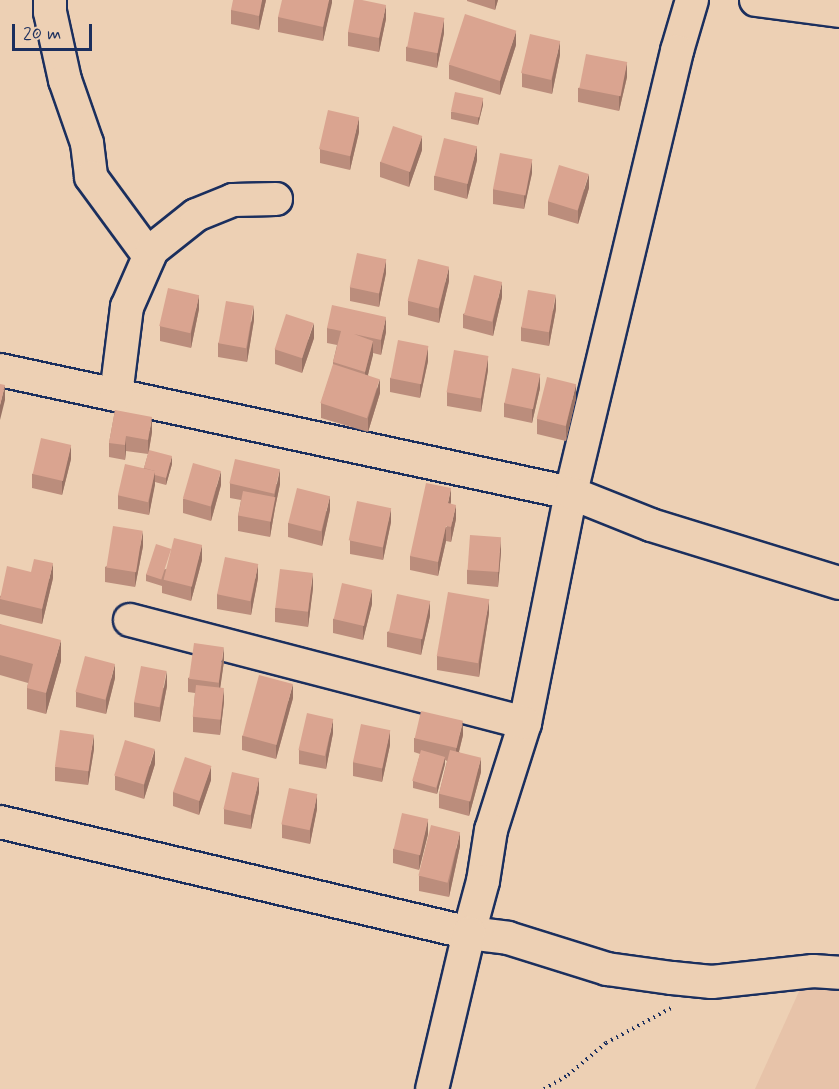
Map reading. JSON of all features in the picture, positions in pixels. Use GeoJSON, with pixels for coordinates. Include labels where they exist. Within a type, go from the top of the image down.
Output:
{"type":"FeatureCollection","features":[{"type":"Feature","properties":{"kind":"street"},"geometry":{"type":"LineString","coordinates":[[50,0],[50,12],[65,80],[87,143],[91,177],[149,256]]}},
{"type":"Feature","properties":{"kind":"street"},"geometry":{"type":"LineString","coordinates":[[432,1089],[483,881],[491,830],[525,723],[571,493],[692,0]]}},
{"type":"Feature","properties":{"kind":"street"},"geometry":{"type":"LineString","coordinates":[[756,0],[839,11]]}},
{"type":"Feature","properties":{"kind":"street"},"geometry":{"type":"LineString","coordinates":[[116,395],[127,307],[152,250],[196,215],[233,200],[276,199]]}},
{"type":"Feature","properties":{"kind":"street"},"geometry":{"type":"LineString","coordinates":[[0,370],[571,493],[651,525],[839,583]]}},
{"type":"Feature","properties":{"kind":"street"},"geometry":{"type":"LineString","coordinates":[[130,620],[525,723]]}},
{"type":"Feature","properties":{"kind":"street"},"geometry":{"type":"LineString","coordinates":[[0,822],[469,933],[508,938],[583,963],[624,972],[705,981],[813,971],[839,973]]}},
{"type":"Feature","properties":{"kind":"path"},"geometry":{"type":"LineString","coordinates":[[544,1089],[568,1075],[606,1043],[680,1002],[705,981]]}},
{"type":"Feature","properties":{"kind":"shaded area"},"geometry":{"type":"Polygon","coordinates":[[[805,978],[839,987],[839,1089],[755,1089],[805,978]]]}},
{"type":"Feature","properties":{"kind":"building"},"geometry":{"type":"Polygon","coordinates":[[[233,0],[262,0],[259,16],[231,10],[233,0]]]}},
{"type":"Feature","properties":{"kind":"building"},"geometry":{"type":"Polygon","coordinates":[[[282,0],[329,0],[323,27],[278,17],[282,0]]]}},
{"type":"Feature","properties":{"kind":"building"},"geometry":{"type":"Polygon","coordinates":[[[354,0],[386,5],[379,38],[348,32],[354,0]]]}},
{"type":"Feature","properties":{"kind":"building"},"geometry":{"type":"Polygon","coordinates":[[[414,12],[444,18],[438,53],[407,47],[414,12]]]}},
{"type":"Feature","properties":{"kind":"building"},"geometry":{"type":"Polygon","coordinates":[[[465,14],[516,31],[500,81],[449,64],[465,14]]]}},
{"type":"Feature","properties":{"kind":"building"},"geometry":{"type":"Polygon","coordinates":[[[530,34],[560,41],[551,80],[521,73],[530,34]]]}},
{"type":"Feature","properties":{"kind":"building"},"geometry":{"type":"Polygon","coordinates":[[[586,54],[627,62],[621,96],[579,88],[586,54]]]}},
{"type":"Feature","properties":{"kind":"building"},"geometry":{"type":"Polygon","coordinates":[[[455,92],[483,98],[479,118],[451,112],[455,92]]]}},
{"type":"Feature","properties":{"kind":"building"},"geometry":{"type":"Polygon","coordinates":[[[328,110],[359,117],[350,156],[319,149],[328,110]]]}},
{"type":"Feature","properties":{"kind":"building"},"geometry":{"type":"Polygon","coordinates":[[[393,126],[422,136],[410,172],[381,162],[393,126]]]}},
{"type":"Feature","properties":{"kind":"building"},"geometry":{"type":"Polygon","coordinates":[[[444,138],[477,146],[468,184],[435,176],[444,138]]]}},
{"type":"Feature","properties":{"kind":"building"},"geometry":{"type":"Polygon","coordinates":[[[500,153],[532,159],[525,196],[493,189],[500,153]]]}},
{"type":"Feature","properties":{"kind":"building"},"geometry":{"type":"Polygon","coordinates":[[[559,165],[589,174],[578,210],[548,201],[559,165]]]}},
{"type":"Feature","properties":{"kind":"building"},"geometry":{"type":"Polygon","coordinates":[[[357,253],[386,259],[379,293],[350,287],[357,253]]]}},
{"type":"Feature","properties":{"kind":"building"},"geometry":{"type":"Polygon","coordinates":[[[418,259],[449,267],[439,308],[408,301],[418,259]]]}},
{"type":"Feature","properties":{"kind":"building"},"geometry":{"type":"Polygon","coordinates":[[[474,275],[502,282],[492,322],[464,315],[474,275]]]}},
{"type":"Feature","properties":{"kind":"building"},"geometry":{"type":"Polygon","coordinates":[[[168,288],[199,295],[190,333],[159,326],[168,288]]]}},
{"type":"Feature","properties":{"kind":"building"},"geometry":{"type":"Polygon","coordinates":[[[528,290],[556,295],[549,332],[521,327],[528,290]]]}},
{"type":"Feature","properties":{"kind":"building"},"geometry":{"type":"Polygon","coordinates":[[[226,301],[254,306],[246,348],[219,343],[226,301]]]}},
{"type":"Feature","properties":{"kind":"building"},"geometry":{"type":"Polygon","coordinates":[[[332,305],[386,317],[381,340],[354,334],[373,341],[365,372],[333,362],[341,331],[327,328],[332,305]]]}},
{"type":"Feature","properties":{"kind":"building"},"geometry":{"type":"Polygon","coordinates":[[[286,314],[314,323],[302,358],[275,349],[286,314]]]}},
{"type":"Feature","properties":{"kind":"building"},"geometry":{"type":"Polygon","coordinates":[[[398,340],[428,346],[421,384],[391,378],[398,340]]]}},
{"type":"Feature","properties":{"kind":"building"},"geometry":{"type":"Polygon","coordinates":[[[454,350],[488,356],[481,398],[447,392],[454,350]]]}},
{"type":"Feature","properties":{"kind":"building"},"geometry":{"type":"Polygon","coordinates":[[[333,364],[380,379],[367,418],[320,403],[333,364]]]}},
{"type":"Feature","properties":{"kind":"building"},"geometry":{"type":"Polygon","coordinates":[[[512,368],[540,374],[533,409],[505,403],[512,368]]]}},
{"type":"Feature","properties":{"kind":"building"},"geometry":{"type":"Polygon","coordinates":[[[547,377],[576,384],[566,426],[537,419],[547,377]]]}},
{"type":"Feature","properties":{"kind":"building"},"geometry":{"type":"Polygon","coordinates":[[[0,384],[5,385],[0,405],[0,384]]]}},
{"type":"Feature","properties":{"kind":"building"},"geometry":{"type":"Polygon","coordinates":[[[115,410],[152,417],[148,440],[126,436],[125,445],[109,443],[115,410]]]}},
{"type":"Feature","properties":{"kind":"building"},"geometry":{"type":"Polygon","coordinates":[[[41,438],[71,445],[63,481],[33,474],[41,438]]]}},
{"type":"Feature","properties":{"kind":"building"},"geometry":{"type":"Polygon","coordinates":[[[149,450],[172,456],[166,478],[155,475],[155,471],[144,468],[149,450]]]}},
{"type":"Feature","properties":{"kind":"building"},"geometry":{"type":"Polygon","coordinates":[[[235,459],[280,469],[274,494],[229,483],[235,459]]]}},
{"type":"Feature","properties":{"kind":"building"},"geometry":{"type":"Polygon","coordinates":[[[193,463],[221,471],[211,507],[183,499],[193,463]]]}},
{"type":"Feature","properties":{"kind":"building"},"geometry":{"type":"Polygon","coordinates":[[[125,464],[155,471],[148,502],[118,495],[125,464]]]}},
{"type":"Feature","properties":{"kind":"building"},"geometry":{"type":"Polygon","coordinates":[[[426,483],[451,488],[448,503],[456,505],[451,527],[446,526],[438,562],[410,556],[426,483]]]}},
{"type":"Feature","properties":{"kind":"building"},"geometry":{"type":"Polygon","coordinates":[[[297,488],[330,496],[321,531],[288,523],[297,488]]]}},
{"type":"Feature","properties":{"kind":"building"},"geometry":{"type":"Polygon","coordinates":[[[243,491],[275,497],[271,522],[238,516],[243,491]]]}},
{"type":"Feature","properties":{"kind":"building"},"geometry":{"type":"Polygon","coordinates":[[[357,501],[391,508],[383,547],[349,540],[357,501]]]}},
{"type":"Feature","properties":{"kind":"building"},"geometry":{"type":"Polygon","coordinates":[[[113,526],[143,531],[136,572],[106,567],[113,526]]]}},
{"type":"Feature","properties":{"kind":"building"},"geometry":{"type":"Polygon","coordinates":[[[470,535],[501,537],[498,572],[468,570],[470,535]]]}},
{"type":"Feature","properties":{"kind":"building"},"geometry":{"type":"Polygon","coordinates":[[[174,538],[202,545],[192,587],[164,580],[174,538]]]}},
{"type":"Feature","properties":{"kind":"building"},"geometry":{"type":"Polygon","coordinates":[[[156,544],[171,549],[161,579],[146,574],[156,544]]]}},
{"type":"Feature","properties":{"kind":"building"},"geometry":{"type":"Polygon","coordinates":[[[225,557],[258,564],[250,601],[217,594],[225,557]]]}},
{"type":"Feature","properties":{"kind":"building"},"geometry":{"type":"Polygon","coordinates":[[[34,559],[53,563],[42,609],[0,599],[7,566],[31,572],[34,559]]]}},
{"type":"Feature","properties":{"kind":"building"},"geometry":{"type":"Polygon","coordinates":[[[280,569],[313,573],[308,612],[275,608],[280,569]]]}},
{"type":"Feature","properties":{"kind":"building"},"geometry":{"type":"Polygon","coordinates":[[[342,583],[372,590],[364,626],[334,619],[342,583]]]}},
{"type":"Feature","properties":{"kind":"building"},"geometry":{"type":"Polygon","coordinates":[[[448,592],[489,599],[478,663],[437,656],[448,592]]]}},
{"type":"Feature","properties":{"kind":"building"},"geometry":{"type":"Polygon","coordinates":[[[397,594],[430,601],[422,639],[389,632],[397,594]]]}},
{"type":"Feature","properties":{"kind":"building"},"geometry":{"type":"Polygon","coordinates":[[[0,624],[61,640],[46,693],[27,688],[33,664],[0,655],[0,624]]]}},
{"type":"Feature","properties":{"kind":"building"},"geometry":{"type":"Polygon","coordinates":[[[194,643],[224,647],[219,683],[189,679],[194,643]]]}},
{"type":"Feature","properties":{"kind":"building"},"geometry":{"type":"Polygon","coordinates":[[[85,656],[115,664],[105,700],[75,692],[85,656]]]}},
{"type":"Feature","properties":{"kind":"building"},"geometry":{"type":"Polygon","coordinates":[[[141,666],[167,671],[159,707],[134,702],[141,666]]]}},
{"type":"Feature","properties":{"kind":"building"},"geometry":{"type":"Polygon","coordinates":[[[259,675],[293,684],[277,745],[243,736],[259,675]]]}},
{"type":"Feature","properties":{"kind":"building"},"geometry":{"type":"Polygon","coordinates":[[[196,685],[224,688],[221,720],[193,717],[196,685]]]}},
{"type":"Feature","properties":{"kind":"building"},"geometry":{"type":"Polygon","coordinates":[[[421,711],[463,721],[457,748],[415,738],[421,711]]]}},
{"type":"Feature","properties":{"kind":"building"},"geometry":{"type":"Polygon","coordinates":[[[307,713],[333,719],[325,756],[298,750],[307,713]]]}},
{"type":"Feature","properties":{"kind":"building"},"geometry":{"type":"Polygon","coordinates":[[[361,724],[390,730],[382,768],[353,762],[361,724]]]}},
{"type":"Feature","properties":{"kind":"building"},"geometry":{"type":"Polygon","coordinates":[[[60,730],[94,735],[89,771],[55,767],[60,730]]]}},
{"type":"Feature","properties":{"kind":"building"},"geometry":{"type":"Polygon","coordinates":[[[125,740],[155,749],[144,784],[114,775],[125,740]]]}},
{"type":"Feature","properties":{"kind":"building"},"geometry":{"type":"Polygon","coordinates":[[[421,750],[445,757],[436,788],[412,781],[421,750]]]}},
{"type":"Feature","properties":{"kind":"building"},"geometry":{"type":"Polygon","coordinates":[[[450,750],[481,758],[470,801],[439,794],[450,750]]]}},
{"type":"Feature","properties":{"kind":"building"},"geometry":{"type":"Polygon","coordinates":[[[185,757],[211,766],[199,801],[173,792],[185,757]]]}},
{"type":"Feature","properties":{"kind":"building"},"geometry":{"type":"Polygon","coordinates":[[[232,772],[259,778],[251,815],[223,809],[232,772]]]}},
{"type":"Feature","properties":{"kind":"building"},"geometry":{"type":"Polygon","coordinates":[[[289,788],[317,794],[310,830],[281,824],[289,788]]]}},
{"type":"Feature","properties":{"kind":"building"},"geometry":{"type":"Polygon","coordinates":[[[402,813],[428,819],[420,855],[394,849],[402,813]]]}},
{"type":"Feature","properties":{"kind":"building"},"geometry":{"type":"Polygon","coordinates":[[[431,825],[460,832],[448,883],[418,875],[431,825]]]}}]}
